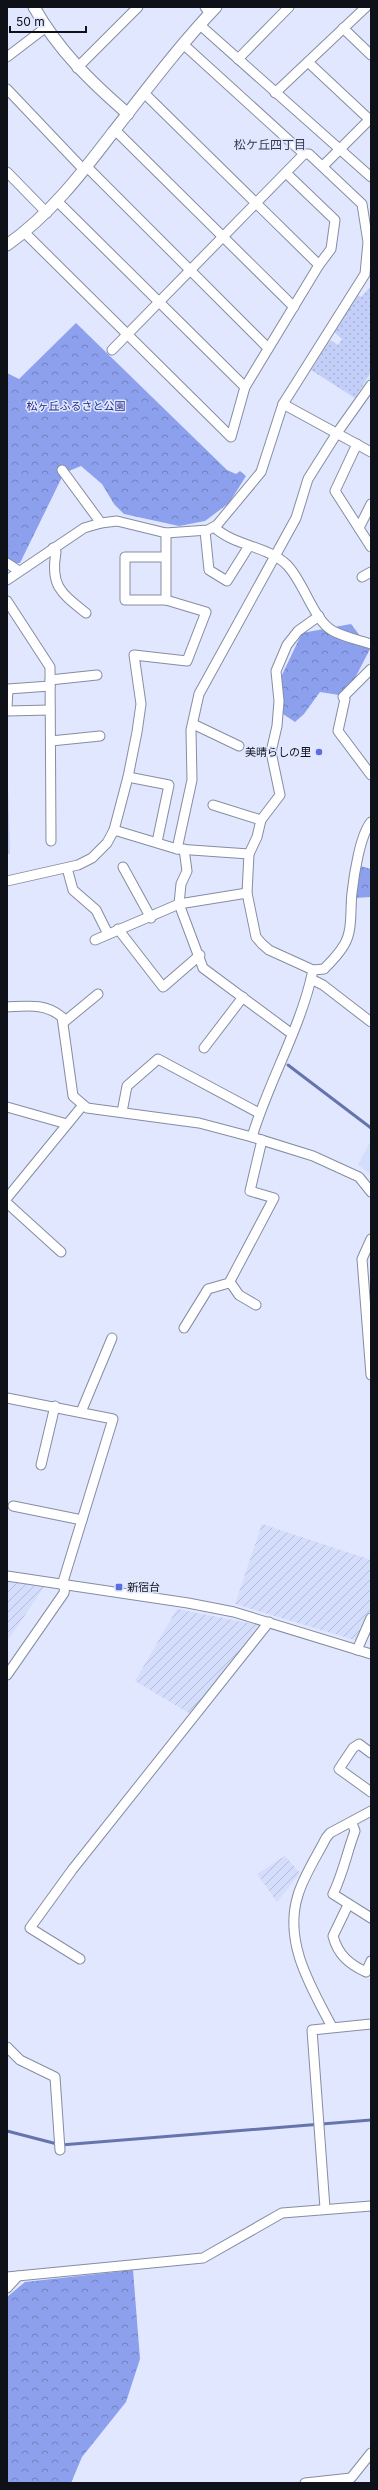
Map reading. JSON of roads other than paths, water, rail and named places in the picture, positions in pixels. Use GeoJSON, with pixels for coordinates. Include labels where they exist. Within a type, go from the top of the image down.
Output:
{"type":"FeatureCollection","features":[{"type":"Feature","properties":{"kind":"street"},"geometry":{"type":"LineString","coordinates":[[34,7],[46,28],[77,68],[128,114]]}},
{"type":"Feature","properties":{"kind":"street"},"geometry":{"type":"LineString","coordinates":[[77,68],[138,7]]}},
{"type":"Feature","properties":{"kind":"street"},"geometry":{"type":"LineString","coordinates":[[238,59],[289,7]]}},
{"type":"Feature","properties":{"kind":"street"},"geometry":{"type":"LineString","coordinates":[[275,93],[366,7]]}},
{"type":"Feature","properties":{"kind":"street"},"geometry":{"type":"LineString","coordinates":[[7,245],[25,233],[58,202],[86,169],[211,9]]}},
{"type":"Feature","properties":{"kind":"street"},"geometry":{"type":"LineString","coordinates":[[200,25],[371,177]]}},
{"type":"Feature","properties":{"kind":"street"},"geometry":{"type":"LineString","coordinates":[[7,57],[46,28]]}},
{"type":"Feature","properties":{"kind":"street"},"geometry":{"type":"LineString","coordinates":[[343,28],[371,55]]}},
{"type":"Feature","properties":{"kind":"street"},"geometry":{"type":"LineString","coordinates":[[7,580],[84,528],[101,523],[117,521],[166,533],[205,531],[214,527],[261,472],[283,404],[365,274],[369,233],[362,204],[323,166],[309,154],[304,154],[183,44]]}},
{"type":"Feature","properties":{"kind":"street"},"geometry":{"type":"LineString","coordinates":[[308,62],[370,120],[323,166]]}},
{"type":"Feature","properties":{"kind":"street"},"geometry":{"type":"LineString","coordinates":[[7,89],[268,348]]}},
{"type":"Feature","properties":{"kind":"street"},"geometry":{"type":"LineString","coordinates":[[144,93],[257,203],[318,265]]}},
{"type":"Feature","properties":{"kind":"street"},"geometry":{"type":"LineString","coordinates":[[115,130],[294,307]]}},
{"type":"Feature","properties":{"kind":"street"},"geometry":{"type":"LineString","coordinates":[[112,350],[304,154]]}},
{"type":"Feature","properties":{"kind":"street"},"geometry":{"type":"LineString","coordinates":[[7,172],[47,213]]}},
{"type":"Feature","properties":{"kind":"street"},"geometry":{"type":"LineString","coordinates":[[25,233],[232,437],[245,387],[318,265],[331,249],[335,220],[286,173]]}},
{"type":"Feature","properties":{"kind":"street"},"geometry":{"type":"LineString","coordinates":[[58,202],[245,387]]}},
{"type":"Feature","properties":{"kind":"street"},"geometry":{"type":"LineString","coordinates":[[292,1034],[203,968],[200,955],[179,904],[181,884],[187,871],[181,849],[192,780],[192,724],[199,694],[296,518],[308,479],[337,433],[371,385]]}},
{"type":"Feature","properties":{"kind":"street"},"geometry":{"type":"LineString","coordinates":[[283,404],[371,452]]}},
{"type":"Feature","properties":{"kind":"street"},"geometry":{"type":"LineString","coordinates":[[357,444],[335,491],[371,547]]}},
{"type":"Feature","properties":{"kind":"street"},"geometry":{"type":"LineString","coordinates":[[62,470],[101,523]]}},
{"type":"Feature","properties":{"kind":"street"},"geometry":{"type":"LineString","coordinates":[[359,528],[371,504]]}},
{"type":"Feature","properties":{"kind":"street"},"geometry":{"type":"LineString","coordinates":[[214,527],[249,546],[274,556],[288,566],[319,616],[332,631],[371,644]]}},
{"type":"Feature","properties":{"kind":"street"},"geometry":{"type":"LineString","coordinates":[[205,531],[209,570],[227,581],[249,546]]}},
{"type":"Feature","properties":{"kind":"street"},"geometry":{"type":"LineString","coordinates":[[166,533],[166,600]]}},
{"type":"Feature","properties":{"kind":"street"},"geometry":{"type":"LineString","coordinates":[[53,548],[56,552],[54,578],[58,590],[86,613]]}},
{"type":"Feature","properties":{"kind":"street"},"geometry":{"type":"LineString","coordinates":[[7,881],[78,866],[92,858],[107,843],[114,830],[128,777],[141,704],[134,655],[187,661],[206,612],[166,600],[125,600],[125,557],[165,557]]}},
{"type":"Feature","properties":{"kind":"street"},"geometry":{"type":"LineString","coordinates":[[7,563],[20,571]]}},
{"type":"Feature","properties":{"kind":"street"},"geometry":{"type":"LineString","coordinates":[[362,577],[371,572]]}},
{"type":"Feature","properties":{"kind":"street"},"geometry":{"type":"LineString","coordinates":[[7,601],[50,667],[51,841]]}},
{"type":"Feature","properties":{"kind":"street"},"geometry":{"type":"LineString","coordinates":[[319,616],[298,631],[287,645],[276,671],[279,701],[277,726],[271,752],[280,795],[261,820],[257,837],[249,854],[247,893],[256,937],[262,944],[269,950],[312,974],[323,985],[371,1022]]}},
{"type":"Feature","properties":{"kind":"street"},"geometry":{"type":"LineString","coordinates":[[371,669],[343,696],[345,699],[338,731],[371,775]]}},
{"type":"Feature","properties":{"kind":"street"},"geometry":{"type":"LineString","coordinates":[[50,710],[7,710],[8,689],[98,675]]}},
{"type":"Feature","properties":{"kind":"street"},"geometry":{"type":"LineString","coordinates":[[192,724],[239,746]]}},
{"type":"Feature","properties":{"kind":"street"},"geometry":{"type":"LineString","coordinates":[[51,741],[100,736]]}},
{"type":"Feature","properties":{"kind":"street"},"geometry":{"type":"LineString","coordinates":[[128,777],[169,785],[156,842]]}},
{"type":"Feature","properties":{"kind":"street"},"geometry":{"type":"LineString","coordinates":[[213,806],[261,820]]}},
{"type":"Feature","properties":{"kind":"street"},"geometry":{"type":"LineString","coordinates":[[252,1137],[259,1113],[292,1034],[312,974],[324,969],[345,944],[350,921],[352,892],[363,838],[366,828],[371,822]]}},
{"type":"Feature","properties":{"kind":"street"},"geometry":{"type":"LineString","coordinates":[[114,830],[181,849],[249,854]]}},
{"type":"Feature","properties":{"kind":"street"},"geometry":{"type":"LineString","coordinates":[[123,867],[151,918]]}},
{"type":"Feature","properties":{"kind":"street"},"geometry":{"type":"LineString","coordinates":[[67,868],[73,890],[96,910],[108,934]]}},
{"type":"Feature","properties":{"kind":"street"},"geometry":{"type":"LineString","coordinates":[[95,940],[118,929],[151,918],[179,904],[247,893]]}},
{"type":"Feature","properties":{"kind":"street"},"geometry":{"type":"LineString","coordinates":[[118,929],[163,987],[200,955]]}},
{"type":"Feature","properties":{"kind":"street"},"geometry":{"type":"LineString","coordinates":[[64,1022],[98,994]]}},
{"type":"Feature","properties":{"kind":"street"},"geometry":{"type":"LineString","coordinates":[[204,1048],[243,997]]}},
{"type":"Feature","properties":{"kind":"street"},"geometry":{"type":"LineString","coordinates":[[7,1007],[43,1006],[54,1010],[64,1022],[73,1096],[82,1105],[91,1110],[122,1112],[199,1123],[252,1137],[313,1156],[359,1177],[371,1192]]}},
{"type":"Feature","properties":{"kind":"street"},"geometry":{"type":"LineString","coordinates":[[122,1112],[127,1086],[158,1059],[259,1113]]}},
{"type":"Feature","properties":{"kind":"street"},"geometry":{"type":"LineString","coordinates":[[7,1198],[82,1105]]}},
{"type":"Feature","properties":{"kind":"street"},"geometry":{"type":"LineString","coordinates":[[7,1108],[67,1124]]}},
{"type":"Feature","properties":{"kind":"street"},"geometry":{"type":"LineString","coordinates":[[184,1328],[208,1289],[230,1282],[274,1198],[250,1190],[262,1140]]}},
{"type":"Feature","properties":{"kind":"street"},"geometry":{"type":"LineString","coordinates":[[7,1203],[61,1252]]}},
{"type":"Feature","properties":{"kind":"street"},"geometry":{"type":"LineString","coordinates":[[371,1239],[362,1260],[371,1375]]}},
{"type":"Feature","properties":{"kind":"street"},"geometry":{"type":"LineString","coordinates":[[230,1282],[239,1295],[256,1306]]}},
{"type":"Feature","properties":{"kind":"street"},"geometry":{"type":"LineString","coordinates":[[364,1300],[371,1291]]}},
{"type":"Feature","properties":{"kind":"street"},"geometry":{"type":"LineString","coordinates":[[81,1412],[112,1338]]}},
{"type":"Feature","properties":{"kind":"street"},"geometry":{"type":"LineString","coordinates":[[7,1398],[55,1406],[113,1419],[82,1520],[64,1585],[64,1593],[10,1665],[7,1675]]}},
{"type":"Feature","properties":{"kind":"street"},"geometry":{"type":"LineString","coordinates":[[41,1464],[55,1406]]}},
{"type":"Feature","properties":{"kind":"street"},"geometry":{"type":"LineString","coordinates":[[13,1506],[82,1520]]}},
{"type":"Feature","properties":{"kind":"street"},"geometry":{"type":"LineString","coordinates":[[7,1576],[188,1603],[234,1612],[371,1654]]}},
{"type":"Feature","properties":{"kind":"street"},"geometry":{"type":"LineString","coordinates":[[358,1650],[371,1618]]}},
{"type":"Feature","properties":{"kind":"street"},"geometry":{"type":"LineString","coordinates":[[80,1959],[30,1928],[76,1864],[269,1622]]}},
{"type":"Feature","properties":{"kind":"street"},"geometry":{"type":"LineString","coordinates":[[371,1753],[359,1744],[353,1748],[339,1769],[371,1792]]}},
{"type":"Feature","properties":{"kind":"street"},"geometry":{"type":"LineString","coordinates":[[332,2027],[301,1963],[295,1938],[294,1914],[302,1883],[326,1838],[330,1833],[352,1823],[371,1811]]}},
{"type":"Feature","properties":{"kind":"street"},"geometry":{"type":"LineString","coordinates":[[352,1823],[355,1831],[346,1855],[342,1876],[333,1894],[348,1905],[371,1918]]}},
{"type":"Feature","properties":{"kind":"street"},"geometry":{"type":"LineString","coordinates":[[348,1905],[333,1936],[336,1950],[350,1964],[366,1972],[371,1962]]}},
{"type":"Feature","properties":{"kind":"street"},"geometry":{"type":"LineString","coordinates":[[325,2208],[312,2030],[371,2024]]}},
{"type":"Feature","properties":{"kind":"street"},"geometry":{"type":"LineString","coordinates":[[7,2047],[20,2060],[55,2077],[60,2147]]}},
{"type":"Feature","properties":{"kind":"street"},"geometry":{"type":"LineString","coordinates":[[7,2277],[203,2258],[218,2252],[273,2217],[282,2213],[325,2208],[371,2206]]}},
{"type":"Feature","properties":{"kind":"street"},"geometry":{"type":"LineString","coordinates":[[7,2288],[18,2276]]}},
{"type":"Feature","properties":{"kind":"street"},"geometry":{"type":"LineString","coordinates":[[305,2483],[351,2478],[371,2453]]}},
{"type":"Feature","properties":{"kind":"waterway"},"geometry":{"type":"LineString","coordinates":[[288,1065],[371,1128]]}},
{"type":"Feature","properties":{"kind":"waterway"},"geometry":{"type":"LineString","coordinates":[[7,2131],[61,2145],[371,2120]]}},
{"type":"Feature","properties":{"kind":"place","name":"美晴らしの里"},"geometry":{"type":"Point","coordinates":[319,752]}},
{"type":"Feature","properties":{"kind":"place","name":"新宿台"},"geometry":{"type":"Point","coordinates":[119,1587]}},
{"type":"Feature","properties":{"kind":"district","name":"松ケ丘四丁目"},"geometry":{"type":"Point","coordinates":[270,144]}},
{"type":"Feature","properties":{"kind":"park label","name":"松ヶ丘ふるさと公園"},"geometry":{"type":"Point","coordinates":[76,406]}}]}
